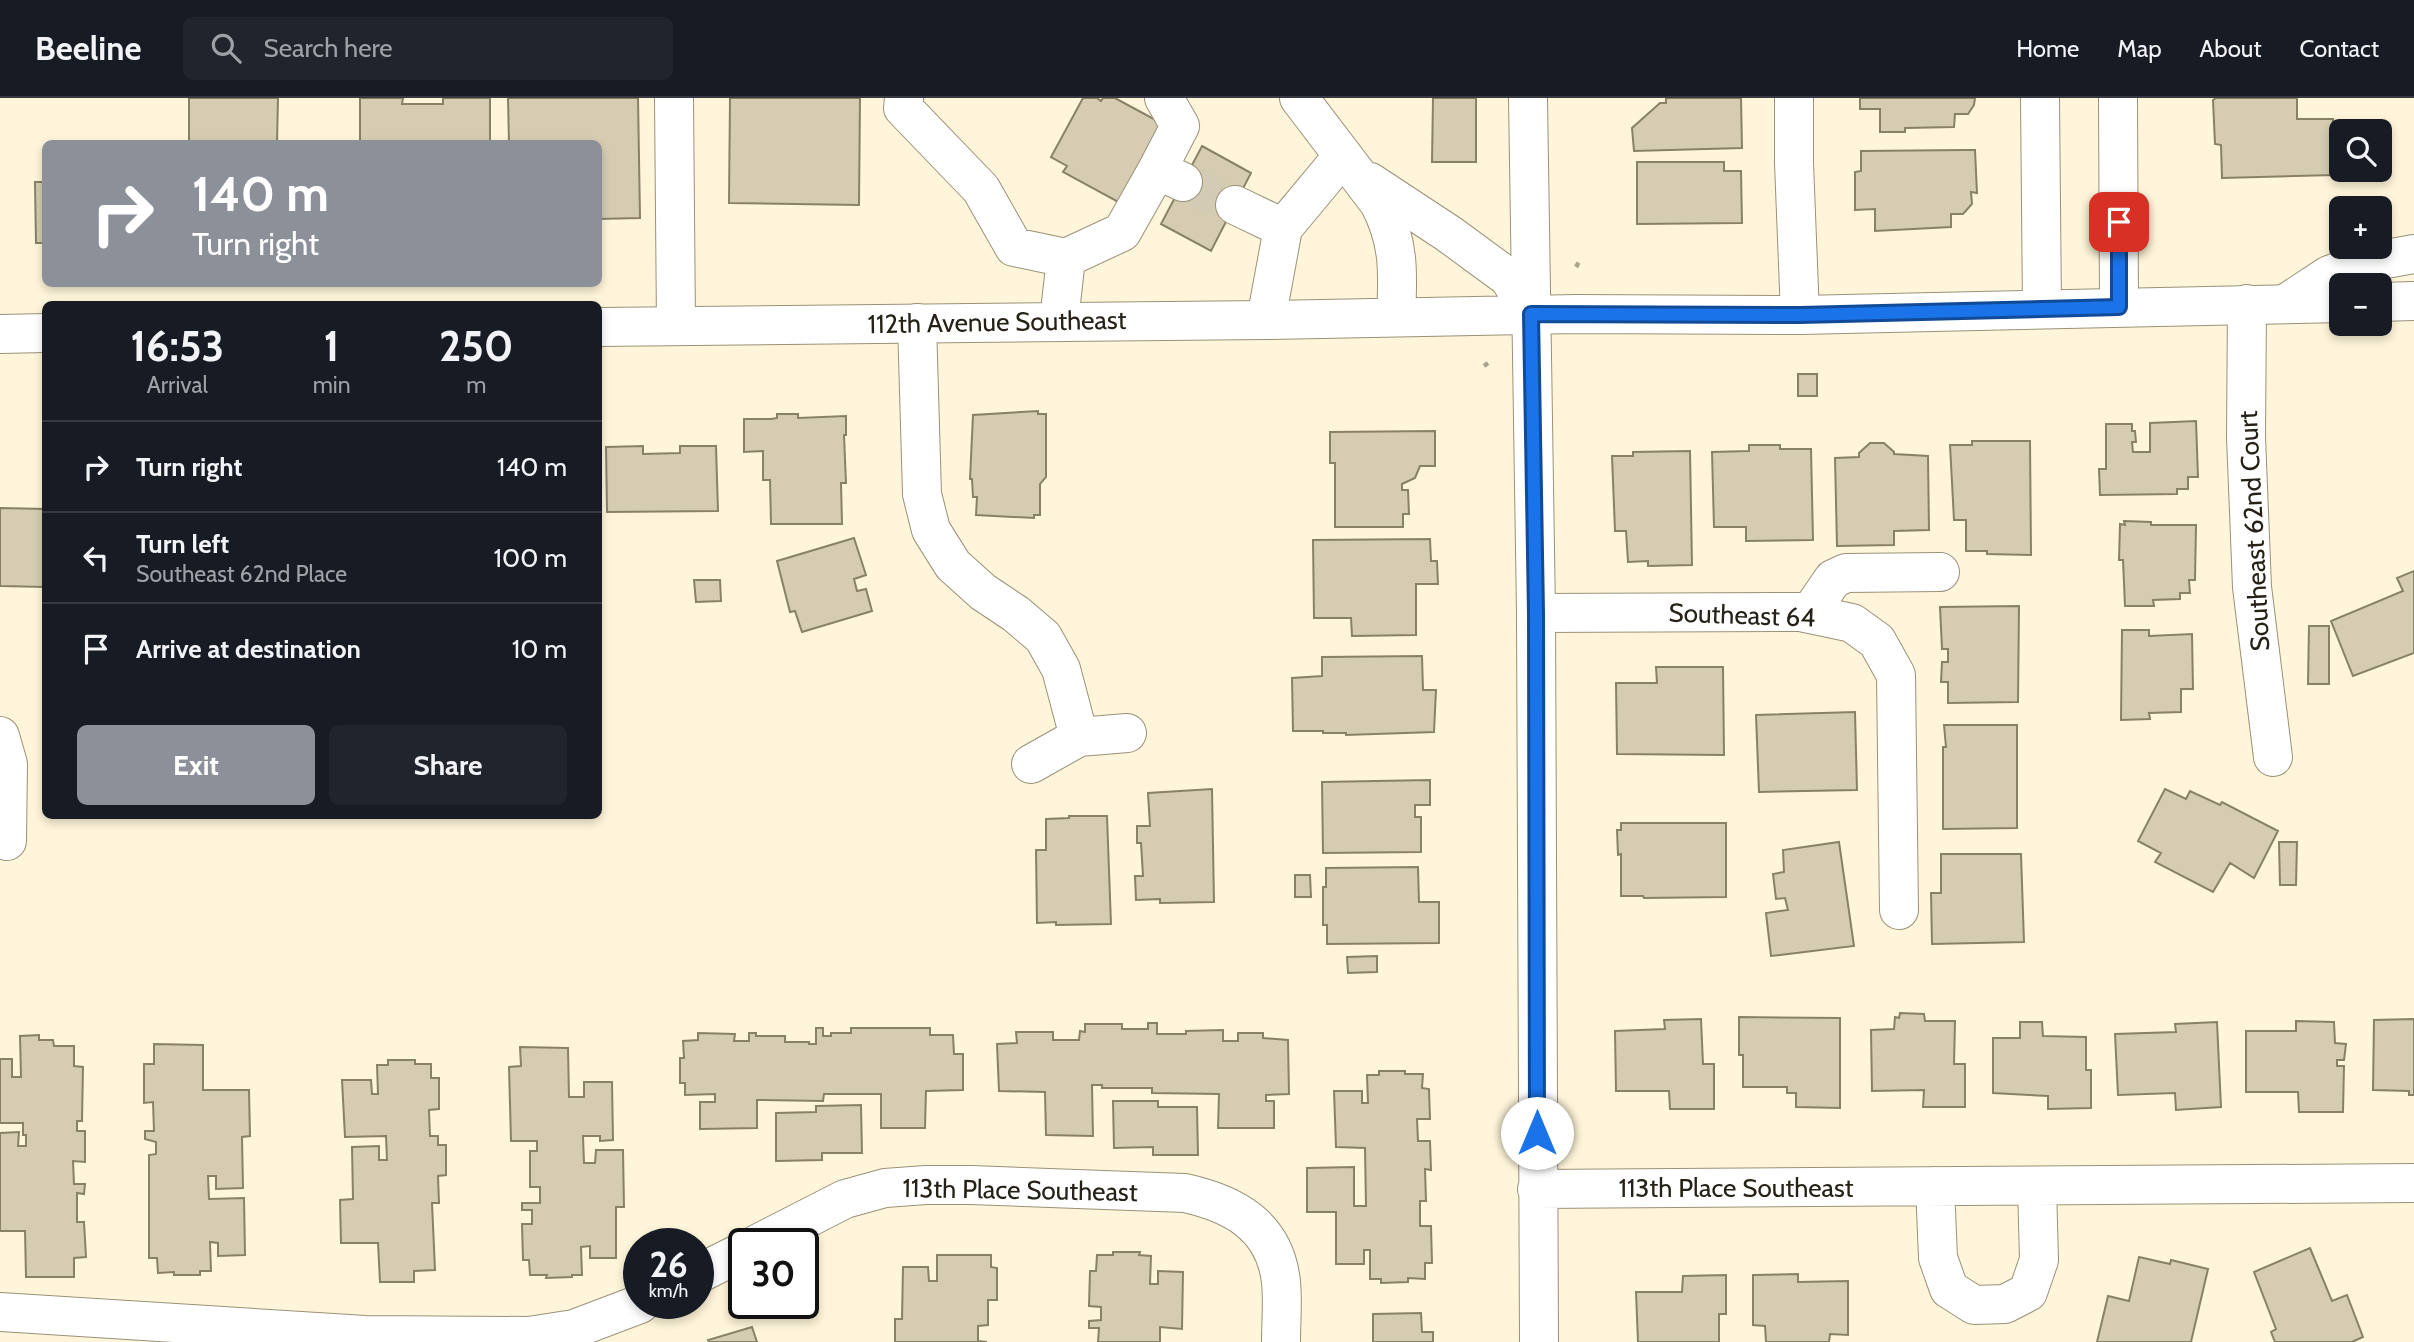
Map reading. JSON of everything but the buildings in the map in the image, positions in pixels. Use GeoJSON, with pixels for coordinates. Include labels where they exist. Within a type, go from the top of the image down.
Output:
{"type":"FeatureCollection","features":[{"type":"Feature","properties":{"kind":"street"},"geometry":{"type":"LineString","coordinates":[[674,98],[676,326]]}},
{"type":"Feature","properties":{"kind":"street"},"geometry":{"type":"LineString","coordinates":[[904,98],[903,108],[981,189],[1014,247],[1066,258],[1122,232],[1170,176],[1180,126],[1164,98]]}},
{"type":"Feature","properties":{"kind":"street"},"geometry":{"type":"LineString","coordinates":[[1299,98],[1379,203],[1394,236],[1397,260],[1396,317]]}},
{"type":"Feature","properties":{"kind":"street"},"geometry":{"type":"LineString","coordinates":[[1528,98],[1536,613],[1539,1342]]}},
{"type":"Feature","properties":{"kind":"street"},"geometry":{"type":"LineString","coordinates":[[1794,98],[1800,315]]}},
{"type":"Feature","properties":{"kind":"street"},"geometry":{"type":"LineString","coordinates":[[2040,98],[2042,309]]}},
{"type":"Feature","properties":{"kind":"street"},"geometry":{"type":"LineString","coordinates":[[2118,98],[2119,307]]}},
{"type":"Feature","properties":{"kind":"street"},"geometry":{"type":"LineString","coordinates":[[1266,320],[1283,228],[1349,164]]}},
{"type":"Feature","properties":{"kind":"street"},"geometry":{"type":"LineString","coordinates":[[1349,164],[1498,269],[1514,285],[1531,314]]}},
{"type":"Feature","properties":{"kind":"street"},"geometry":{"type":"LineString","coordinates":[[1235,205],[1283,228]]}},
{"type":"Feature","properties":{"kind":"street"},"geometry":{"type":"LineString","coordinates":[[2285,304],[2329,275],[2359,264],[2414,254]]}},
{"type":"Feature","properties":{"kind":"street"},"geometry":{"type":"LineString","coordinates":[[1059,321],[1066,258]]}},
{"type":"Feature","properties":{"kind":"street"},"geometry":{"type":"LineString","coordinates":[[2392,302],[2414,301]]}},
{"type":"Feature","properties":{"kind":"street","name":"112th Avenue Southeast"},"geometry":{"type":"LineString","coordinates":[[602,327],[1266,320],[1531,314],[1800,315],[2329,303]]}},
{"type":"Feature","properties":{"kind":"street","name":"Southeast 62nd Court"},"geometry":{"type":"LineString","coordinates":[[2247,304],[2246,437],[2252,587],[2273,757]]}},
{"type":"Feature","properties":{"kind":"street"},"geometry":{"type":"LineString","coordinates":[[917,323],[922,494],[931,530],[953,565],[983,592],[1016,614],[1043,637],[1061,669],[1079,737]]}},
{"type":"Feature","properties":{"kind":"street"},"geometry":{"type":"LineString","coordinates":[[0,334],[42,333]]}},
{"type":"Feature","properties":{"kind":"street"},"geometry":{"type":"LineString","coordinates":[[1809,614],[1833,579],[1846,573],[1940,572]]}},
{"type":"Feature","properties":{"kind":"street","name":"Southeast 64"},"geometry":{"type":"LineString","coordinates":[[1536,613],[1809,614],[1852,623],[1877,640],[1896,675],[1899,910]]}},
{"type":"Feature","properties":{"kind":"street"},"geometry":{"type":"LineString","coordinates":[[1031,764],[1079,737],[1127,733]]}},
{"type":"Feature","properties":{"kind":"street"},"geometry":{"type":"LineString","coordinates":[[0,736],[8,764],[7,841]]}},
{"type":"Feature","properties":{"kind":"street","name":"113th Place Southeast"},"geometry":{"type":"LineString","coordinates":[[1537,1189],[2414,1184]]}},
{"type":"Feature","properties":{"kind":"street","name":"113th Place Southeast"},"geometry":{"type":"LineString","coordinates":[[788,1228],[845,1199],[885,1188],[971,1185],[1185,1193],[1239,1211],[1257,1226],[1274,1251],[1281,1281],[1281,1342]]}},
{"type":"Feature","properties":{"kind":"street"},"geometry":{"type":"LineString","coordinates":[[1935,1186],[1938,1258],[1949,1289],[1974,1305],[2005,1304],[2028,1292],[2039,1260],[2037,1186]]}},
{"type":"Feature","properties":{"kind":"street"},"geometry":{"type":"LineString","coordinates":[[0,1312],[365,1335],[529,1336],[574,1329],[623,1310]]}},
{"type":"Feature","properties":{"kind":"tunnel"},"geometry":{"type":"LineString","coordinates":[[1183,182],[1235,205]]}},
{"type":"Feature","properties":{"kind":"route"},"geometry":{"type":"LineString","coordinates":[[1537,1133],[1536,613],[1531,314],[1800,315],[2119,307],[2119,222]]}}]}
